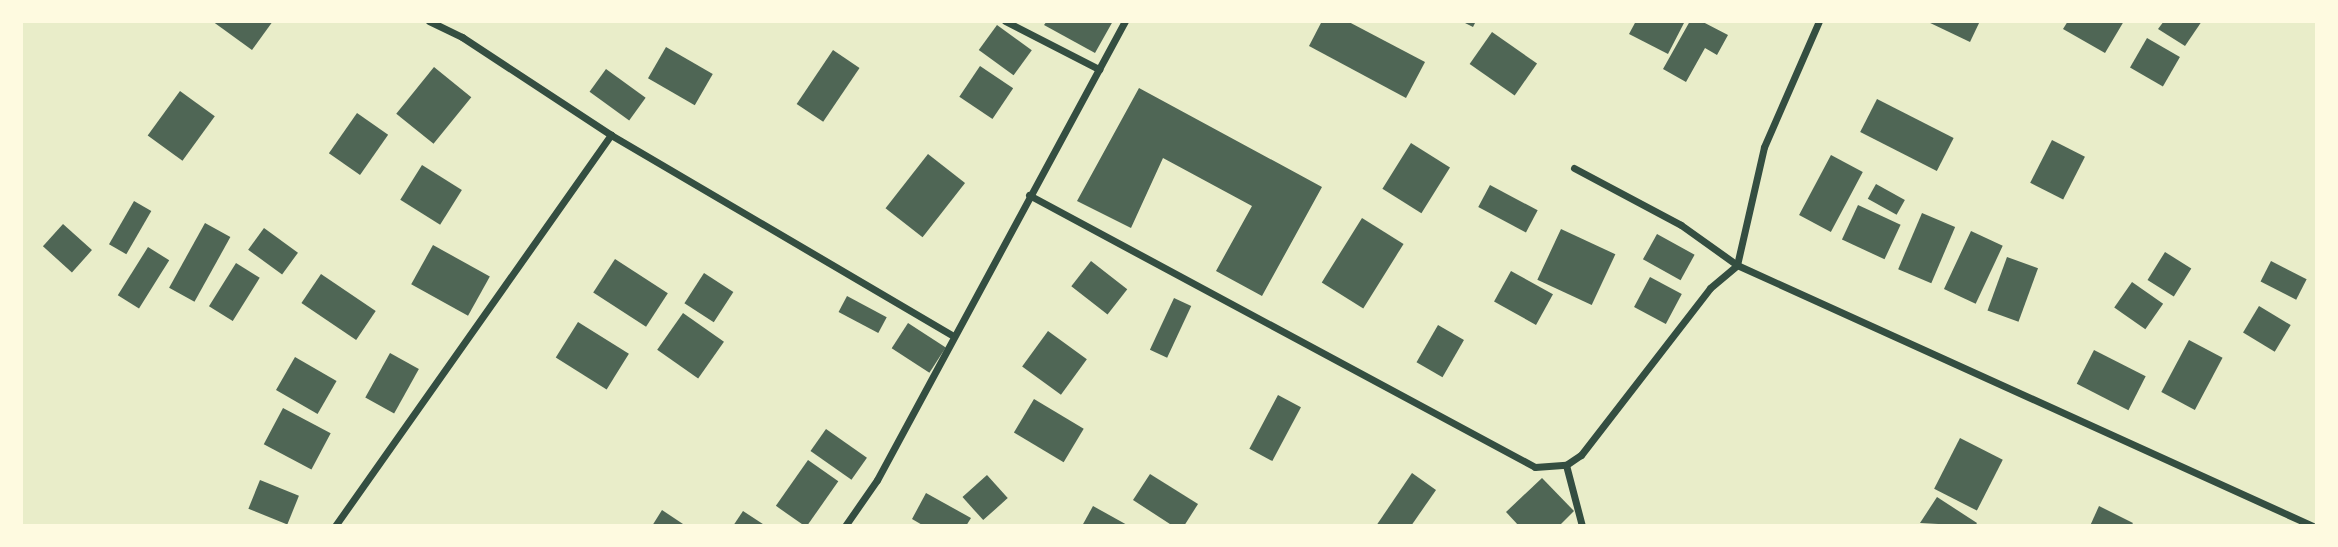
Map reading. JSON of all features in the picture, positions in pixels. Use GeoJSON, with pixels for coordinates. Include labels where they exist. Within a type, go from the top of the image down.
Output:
{"type":"FeatureCollection","features":[{"type":"Feature","properties":{"kind":"street"},"geometry":{"type":"LineString","coordinates":[[429,21],[462,37],[611,135],[953,336]]}},
{"type":"Feature","properties":{"kind":"street"},"geometry":{"type":"LineString","coordinates":[[1005,21],[1099,69]]}},
{"type":"Feature","properties":{"kind":"street"},"geometry":{"type":"LineString","coordinates":[[845,526],[877,480],[1125,21]]}},
{"type":"Feature","properties":{"kind":"street"},"geometry":{"type":"LineString","coordinates":[[1029,195],[1535,467],[1566,465],[1581,455],[1710,288],[1737,265],[1765,147],[1819,21]]}},
{"type":"Feature","properties":{"kind":"street"},"geometry":{"type":"LineString","coordinates":[[335,526],[611,135]]}},
{"type":"Feature","properties":{"kind":"street"},"geometry":{"type":"LineString","coordinates":[[1574,168],[1681,225],[1737,265],[2313,526]]}},
{"type":"Feature","properties":{"kind":"street"},"geometry":{"type":"LineString","coordinates":[[1566,465],[1582,526]]}},
{"type":"Feature","properties":{"kind":"building"},"geometry":{"type":"Polygon","coordinates":[[[212,21],[273,21],[252,50],[212,21]]]}},
{"type":"Feature","properties":{"kind":"building"},"geometry":{"type":"Polygon","coordinates":[[[1047,21],[1113,21],[1095,53],[1044,25],[1047,21]]]}},
{"type":"Feature","properties":{"kind":"building"},"geometry":{"type":"Polygon","coordinates":[[[1322,21],[1347,21],[1425,62],[1406,98],[1309,46],[1322,21]]]}},
{"type":"Feature","properties":{"kind":"building"},"geometry":{"type":"Polygon","coordinates":[[[1461,21],[1476,21],[1473,27],[1461,21]]]}},
{"type":"Feature","properties":{"kind":"building"},"geometry":{"type":"Polygon","coordinates":[[[1636,21],[1685,21],[1668,54],[1629,34],[1636,21]]]}},
{"type":"Feature","properties":{"kind":"building"},"geometry":{"type":"Polygon","coordinates":[[[1690,21],[1701,21],[1728,35],[1717,55],[1705,48],[1686,82],[1663,69],[1690,21]]]}},
{"type":"Feature","properties":{"kind":"building"},"geometry":{"type":"Polygon","coordinates":[[[1926,21],[1980,21],[1970,42],[1926,21]]]}},
{"type":"Feature","properties":{"kind":"building"},"geometry":{"type":"Polygon","coordinates":[[[2068,21],[2124,21],[2105,53],[2063,29],[2068,21]]]}},
{"type":"Feature","properties":{"kind":"building"},"geometry":{"type":"Polygon","coordinates":[[[2164,21],[2202,21],[2185,46],[2158,29],[2164,21]]]}},
{"type":"Feature","properties":{"kind":"building"},"geometry":{"type":"Polygon","coordinates":[[[997,25],[1032,50],[1014,75],[979,50],[997,25]]]}},
{"type":"Feature","properties":{"kind":"building"},"geometry":{"type":"Polygon","coordinates":[[[1492,32],[1537,64],[1515,95],[1470,64],[1492,32]]]}},
{"type":"Feature","properties":{"kind":"building"},"geometry":{"type":"Polygon","coordinates":[[[2147,38],[2180,57],[2163,86],[2130,67],[2147,38]]]}},
{"type":"Feature","properties":{"kind":"building"},"geometry":{"type":"Polygon","coordinates":[[[666,47],[713,74],[695,105],[648,78],[666,47]]]}},
{"type":"Feature","properties":{"kind":"building"},"geometry":{"type":"Polygon","coordinates":[[[833,50],[860,68],[823,122],[797,104],[833,50]]]}},
{"type":"Feature","properties":{"kind":"building"},"geometry":{"type":"Polygon","coordinates":[[[980,66],[1013,88],[992,119],[959,97],[980,66]]]}},
{"type":"Feature","properties":{"kind":"building"},"geometry":{"type":"Polygon","coordinates":[[[434,67],[471,97],[434,144],[396,114],[434,67]]]}},
{"type":"Feature","properties":{"kind":"building"},"geometry":{"type":"Polygon","coordinates":[[[606,69],[646,98],[629,120],[590,92],[606,69]]]}},
{"type":"Feature","properties":{"kind":"building"},"geometry":{"type":"Polygon","coordinates":[[[1139,88],[1322,187],[1262,296],[1216,271],[1252,206],[1163,158],[1131,228],[1077,201],[1139,88]]]}},
{"type":"Feature","properties":{"kind":"building"},"geometry":{"type":"Polygon","coordinates":[[[180,91],[215,116],[182,161],[148,135],[180,91]]]}},
{"type":"Feature","properties":{"kind":"building"},"geometry":{"type":"Polygon","coordinates":[[[1877,99],[1954,138],[1937,171],[1860,132],[1877,99]]]}},
{"type":"Feature","properties":{"kind":"building"},"geometry":{"type":"Polygon","coordinates":[[[357,113],[388,135],[360,175],[329,153],[357,113]]]}},
{"type":"Feature","properties":{"kind":"building"},"geometry":{"type":"Polygon","coordinates":[[[2052,140],[2085,157],[2063,200],[2030,183],[2052,140]]]}},
{"type":"Feature","properties":{"kind":"building"},"geometry":{"type":"Polygon","coordinates":[[[1411,143],[1450,167],[1421,213],[1382,189],[1411,143]]]}},
{"type":"Feature","properties":{"kind":"building"},"geometry":{"type":"Polygon","coordinates":[[[928,154],[965,183],[923,237],[886,208],[928,154]]]}},
{"type":"Feature","properties":{"kind":"building"},"geometry":{"type":"Polygon","coordinates":[[[1831,155],[1863,172],[1831,232],[1799,215],[1831,155]]]}},
{"type":"Feature","properties":{"kind":"building"},"geometry":{"type":"Polygon","coordinates":[[[422,165],[462,190],[440,225],[400,200],[422,165]]]}},
{"type":"Feature","properties":{"kind":"building"},"geometry":{"type":"Polygon","coordinates":[[[1876,184],[1905,200],[1897,215],[1868,199],[1876,184]]]}},
{"type":"Feature","properties":{"kind":"building"},"geometry":{"type":"Polygon","coordinates":[[[1490,185],[1538,210],[1526,232],[1478,207],[1490,185]]]}},
{"type":"Feature","properties":{"kind":"building"},"geometry":{"type":"Polygon","coordinates":[[[134,201],[151,211],[126,254],[109,244],[134,201]]]}},
{"type":"Feature","properties":{"kind":"building"},"geometry":{"type":"Polygon","coordinates":[[[1858,205],[1901,225],[1885,259],[1842,239],[1858,205]]]}},
{"type":"Feature","properties":{"kind":"building"},"geometry":{"type":"Polygon","coordinates":[[[1922,213],[1955,227],[1931,283],[1898,269],[1922,213]]]}},
{"type":"Feature","properties":{"kind":"building"},"geometry":{"type":"Polygon","coordinates":[[[1362,218],[1404,244],[1363,308],[1322,282],[1362,218]]]}},
{"type":"Feature","properties":{"kind":"building"},"geometry":{"type":"Polygon","coordinates":[[[205,223],[230,237],[194,302],[169,288],[205,223]]]}},
{"type":"Feature","properties":{"kind":"building"},"geometry":{"type":"Polygon","coordinates":[[[63,224],[92,250],[72,272],[43,246],[63,224]]]}},
{"type":"Feature","properties":{"kind":"building"},"geometry":{"type":"Polygon","coordinates":[[[264,228],[298,253],[282,275],[248,250],[264,228]]]}},
{"type":"Feature","properties":{"kind":"building"},"geometry":{"type":"Polygon","coordinates":[[[1561,229],[1615,254],[1592,305],[1537,280],[1561,229]]]}},
{"type":"Feature","properties":{"kind":"building"},"geometry":{"type":"Polygon","coordinates":[[[1971,231],[2003,246],[1976,304],[1944,289],[1971,231]]]}},
{"type":"Feature","properties":{"kind":"building"},"geometry":{"type":"Polygon","coordinates":[[[1657,234],[1695,255],[1681,280],[1643,259],[1657,234]]]}},
{"type":"Feature","properties":{"kind":"building"},"geometry":{"type":"Polygon","coordinates":[[[433,245],[490,277],[468,316],[411,284],[433,245]]]}},
{"type":"Feature","properties":{"kind":"building"},"geometry":{"type":"Polygon","coordinates":[[[148,247],[169,260],[139,309],[118,295],[148,247]]]}},
{"type":"Feature","properties":{"kind":"building"},"geometry":{"type":"Polygon","coordinates":[[[2165,252],[2191,268],[2174,296],[2148,280],[2165,252]]]}},
{"type":"Feature","properties":{"kind":"building"},"geometry":{"type":"Polygon","coordinates":[[[2007,257],[2038,268],[2019,322],[1988,311],[2007,257]]]}},
{"type":"Feature","properties":{"kind":"building"},"geometry":{"type":"Polygon","coordinates":[[[615,259],[668,293],[646,327],[593,293],[615,259]]]}},
{"type":"Feature","properties":{"kind":"building"},"geometry":{"type":"Polygon","coordinates":[[[1091,261],[1127,289],[1108,315],[1071,286],[1091,261]]]}},
{"type":"Feature","properties":{"kind":"building"},"geometry":{"type":"Polygon","coordinates":[[[2271,261],[2307,279],[2296,300],[2261,281],[2271,261]]]}},
{"type":"Feature","properties":{"kind":"building"},"geometry":{"type":"Polygon","coordinates":[[[236,263],[260,278],[233,321],[209,306],[236,263]]]}},
{"type":"Feature","properties":{"kind":"building"},"geometry":{"type":"Polygon","coordinates":[[[1511,271],[1553,294],[1536,325],[1494,302],[1511,271]]]}},
{"type":"Feature","properties":{"kind":"building"},"geometry":{"type":"Polygon","coordinates":[[[704,273],[733,292],[714,322],[684,303],[704,273]]]}},
{"type":"Feature","properties":{"kind":"building"},"geometry":{"type":"Polygon","coordinates":[[[321,274],[376,311],[356,340],[301,303],[321,274]]]}},
{"type":"Feature","properties":{"kind":"building"},"geometry":{"type":"Polygon","coordinates":[[[1650,277],[1682,294],[1666,324],[1634,307],[1650,277]]]}},
{"type":"Feature","properties":{"kind":"building"},"geometry":{"type":"Polygon","coordinates":[[[2132,282],[2163,304],[2145,329],[2114,307],[2132,282]]]}},
{"type":"Feature","properties":{"kind":"building"},"geometry":{"type":"Polygon","coordinates":[[[847,296],[887,317],[878,333],[839,312],[847,296]]]}},
{"type":"Feature","properties":{"kind":"building"},"geometry":{"type":"Polygon","coordinates":[[[1174,298],[1191,306],[1167,358],[1150,350],[1174,298]]]}},
{"type":"Feature","properties":{"kind":"building"},"geometry":{"type":"Polygon","coordinates":[[[2259,306],[2291,325],[2275,352],[2243,333],[2259,306]]]}},
{"type":"Feature","properties":{"kind":"building"},"geometry":{"type":"Polygon","coordinates":[[[683,313],[724,342],[698,379],[657,350],[683,313]]]}},
{"type":"Feature","properties":{"kind":"building"},"geometry":{"type":"Polygon","coordinates":[[[578,322],[629,354],[607,389],[556,358],[578,322]]]}},
{"type":"Feature","properties":{"kind":"building"},"geometry":{"type":"Polygon","coordinates":[[[908,323],[946,348],[929,373],[892,348],[908,323]]]}},
{"type":"Feature","properties":{"kind":"building"},"geometry":{"type":"Polygon","coordinates":[[[1438,325],[1464,340],[1442,377],[1416,362],[1438,325]]]}},
{"type":"Feature","properties":{"kind":"building"},"geometry":{"type":"Polygon","coordinates":[[[1048,331],[1087,359],[1061,395],[1022,367],[1048,331]]]}},
{"type":"Feature","properties":{"kind":"building"},"geometry":{"type":"Polygon","coordinates":[[[2189,340],[2223,358],[2195,410],[2161,392],[2189,340]]]}},
{"type":"Feature","properties":{"kind":"building"},"geometry":{"type":"Polygon","coordinates":[[[2094,350],[2146,376],[2128,410],[2077,384],[2094,350]]]}},
{"type":"Feature","properties":{"kind":"building"},"geometry":{"type":"Polygon","coordinates":[[[390,353],[419,369],[394,414],[365,398],[390,353]]]}},
{"type":"Feature","properties":{"kind":"building"},"geometry":{"type":"Polygon","coordinates":[[[295,357],[337,381],[318,414],[276,390],[295,357]]]}},
{"type":"Feature","properties":{"kind":"building"},"geometry":{"type":"Polygon","coordinates":[[[1278,395],[1301,407],[1272,461],[1249,449],[1278,395]]]}},
{"type":"Feature","properties":{"kind":"building"},"geometry":{"type":"Polygon","coordinates":[[[1034,399],[1084,429],[1064,462],[1014,432],[1034,399]]]}},
{"type":"Feature","properties":{"kind":"building"},"geometry":{"type":"Polygon","coordinates":[[[283,408],[331,433],[311,470],[264,444],[283,408]]]}},
{"type":"Feature","properties":{"kind":"building"},"geometry":{"type":"Polygon","coordinates":[[[826,429],[867,458],[851,480],[811,451],[826,429]]]}},
{"type":"Feature","properties":{"kind":"building"},"geometry":{"type":"Polygon","coordinates":[[[1960,438],[2003,460],[1977,511],[1934,489],[1960,438]]]}},
{"type":"Feature","properties":{"kind":"building"},"geometry":{"type":"Polygon","coordinates":[[[808,460],[838,481],[807,526],[776,506],[808,460]]]}},
{"type":"Feature","properties":{"kind":"building"},"geometry":{"type":"Polygon","coordinates":[[[1412,473],[1436,490],[1411,526],[1376,526],[1412,473]]]}},
{"type":"Feature","properties":{"kind":"building"},"geometry":{"type":"Polygon","coordinates":[[[1150,474],[1198,504],[1184,526],[1173,526],[1133,500],[1150,474]]]}},
{"type":"Feature","properties":{"kind":"building"},"geometry":{"type":"Polygon","coordinates":[[[987,475],[1008,498],[983,520],[962,497],[987,475]]]}},
{"type":"Feature","properties":{"kind":"building"},"geometry":{"type":"Polygon","coordinates":[[[1542,478],[1574,511],[1559,526],[1519,526],[1506,512],[1542,478]]]}},
{"type":"Feature","properties":{"kind":"building"},"geometry":{"type":"Polygon","coordinates":[[[260,480],[299,496],[287,524],[248,509],[260,480]]]}},
{"type":"Feature","properties":{"kind":"building"},"geometry":{"type":"Polygon","coordinates":[[[926,493],[971,518],[966,526],[924,526],[912,519],[926,493]]]}},
{"type":"Feature","properties":{"kind":"building"},"geometry":{"type":"Polygon","coordinates":[[[1937,497],[1977,523],[1975,526],[1920,523],[1937,497]]]}},
{"type":"Feature","properties":{"kind":"building"},"geometry":{"type":"Polygon","coordinates":[[[1093,506],[1129,526],[1082,526],[1093,506]]]}},
{"type":"Feature","properties":{"kind":"building"},"geometry":{"type":"Polygon","coordinates":[[[2099,506],[2133,523],[2131,526],[2090,526],[2099,506]]]}},
{"type":"Feature","properties":{"kind":"building"},"geometry":{"type":"Polygon","coordinates":[[[662,510],[686,526],[652,526],[662,510]]]}},
{"type":"Feature","properties":{"kind":"building"},"geometry":{"type":"Polygon","coordinates":[[[743,511],[766,526],[733,526],[743,511]]]}}]}
